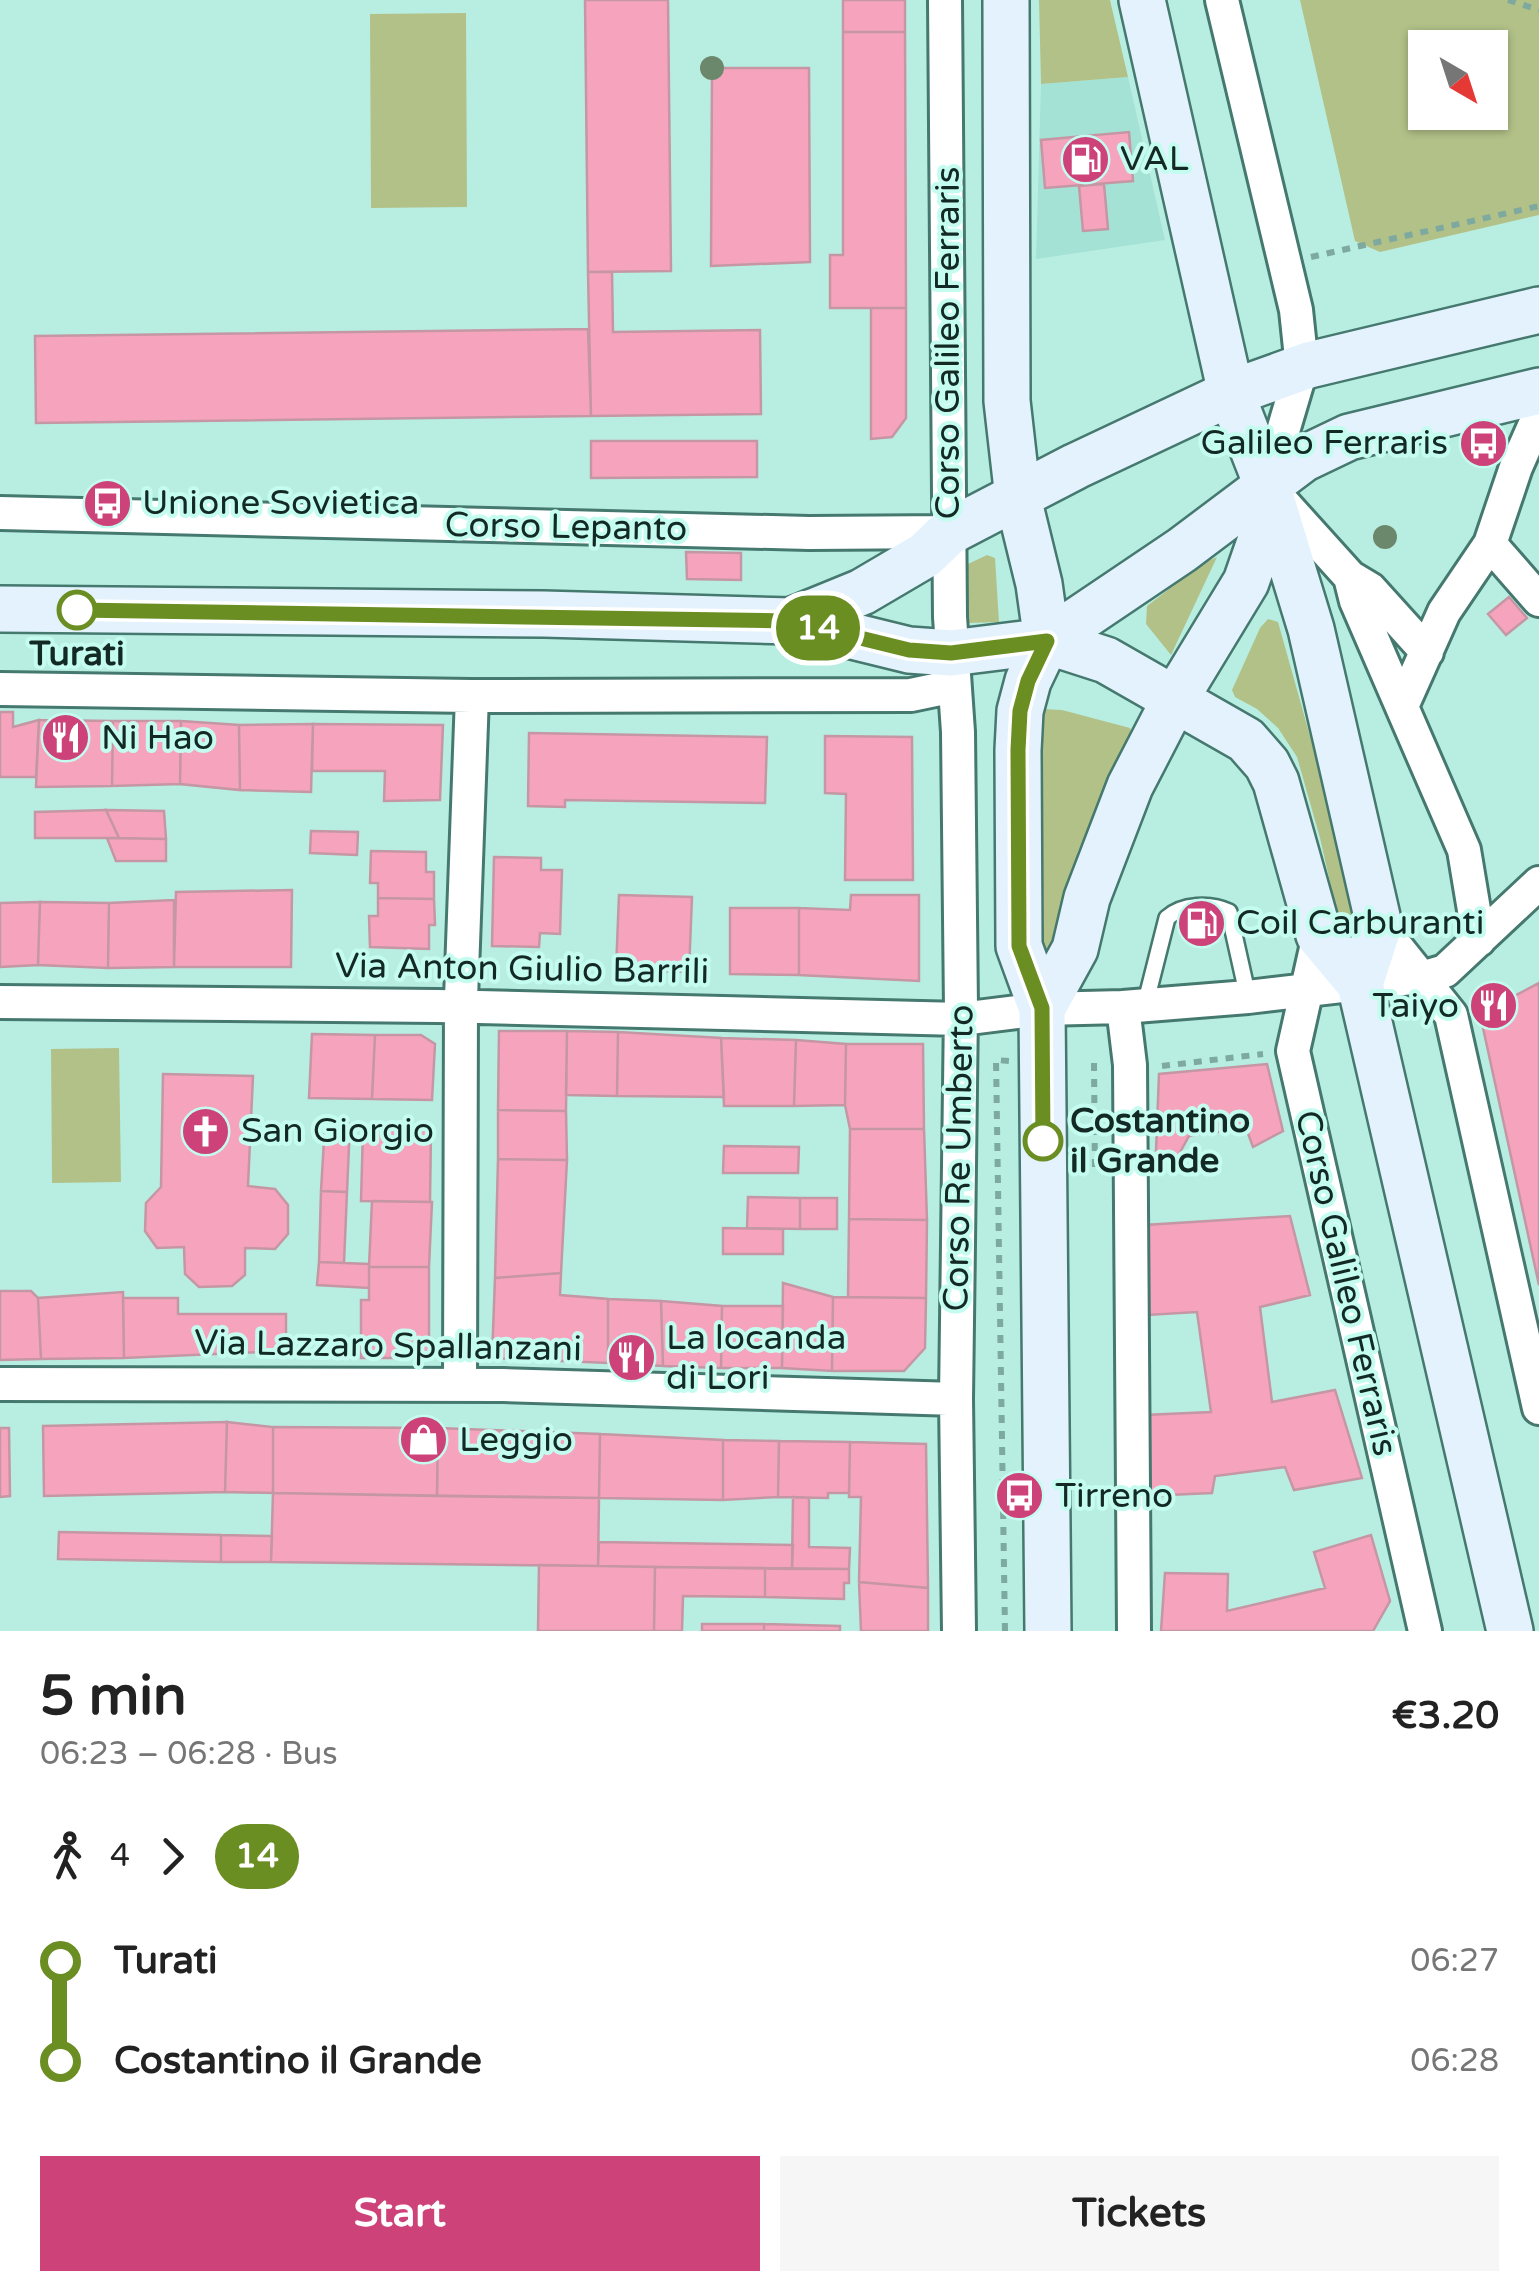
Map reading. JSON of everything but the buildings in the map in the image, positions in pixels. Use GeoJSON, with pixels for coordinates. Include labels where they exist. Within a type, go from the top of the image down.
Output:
{"type":"FeatureCollection","features":[{"type":"Feature","properties":{"kind":"main road","name":"Corso Galileo Ferraris"},"geometry":{"type":"LineString","coordinates":[[1006,0],[1007,400],[1018,498],[1039,584],[1047,641]]}},
{"type":"Feature","properties":{"kind":"main road"},"geometry":{"type":"LineString","coordinates":[[1142,0],[1232,393],[1267,486],[1311,629],[1379,925],[1360,984]]}},
{"type":"Feature","properties":{"kind":"main road"},"geometry":{"type":"LineString","coordinates":[[791,621],[862,592],[925,554],[949,532],[1076,466],[1232,393],[1302,368],[1539,310]]}},
{"type":"Feature","properties":{"kind":"main road"},"geometry":{"type":"LineString","coordinates":[[0,609],[544,614],[791,621],[909,650],[952,669],[1047,641],[1182,550],[1304,459],[1349,437],[1539,391]]}},
{"type":"Feature","properties":{"kind":"main road"},"geometry":{"type":"LineString","coordinates":[[1042,1008],[1074,949],[1087,898],[1130,786],[1176,698],[1246,582],[1264,530],[1267,486]]}},
{"type":"Feature","properties":{"kind":"main road"},"geometry":{"type":"LineString","coordinates":[[1047,641],[1106,660],[1246,740],[1267,764],[1276,782],[1319,935],[1360,984],[1512,1625]]}},
{"type":"Feature","properties":{"kind":"main road"},"geometry":{"type":"LineString","coordinates":[[1047,641],[1028,681],[1020,711],[1018,750],[1019,946],[1042,1008],[1048,1631]]}},
{"type":"Feature","properties":{"kind":"street","name":"Corso Galileo Ferraris"},"geometry":{"type":"LineString","coordinates":[[945,0],[952,669]]}},
{"type":"Feature","properties":{"kind":"street"},"geometry":{"type":"LineString","coordinates":[[1222,0],[1296,310],[1302,368],[1267,486],[1350,577],[1370,589],[1426,652]]}},
{"type":"Feature","properties":{"kind":"street"},"geometry":{"type":"LineString","coordinates":[[1404,704],[1444,612],[1490,544],[1516,466],[1539,416]]}},
{"type":"Feature","properties":{"kind":"street","name":"Corso Lepanto"},"geometry":{"type":"LineString","coordinates":[[0,513],[809,533],[949,532]]}},
{"type":"Feature","properties":{"kind":"street"},"geometry":{"type":"LineString","coordinates":[[1490,544],[1539,600]]}},
{"type":"Feature","properties":{"kind":"street"},"geometry":{"type":"LineString","coordinates":[[1350,577],[1356,601],[1404,704],[1464,850],[1478,940]]}},
{"type":"Feature","properties":{"kind":"street"},"geometry":{"type":"LineString","coordinates":[[0,689],[472,696],[912,695],[952,669]]}},
{"type":"Feature","properties":{"kind":"street","name":"Corso Re Umberto"},"geometry":{"type":"LineString","coordinates":[[952,669],[958,732],[961,1018],[956,1399],[959,1631]]}},
{"type":"Feature","properties":{"kind":"street"},"geometry":{"type":"LineString","coordinates":[[460,1384],[461,1006],[472,696]]}},
{"type":"Feature","properties":{"kind":"street"},"geometry":{"type":"LineString","coordinates":[[1422,977],[1445,971],[1539,883]]}},
{"type":"Feature","properties":{"kind":"street"},"geometry":{"type":"LineString","coordinates":[[1379,925],[1451,1015],[1539,1408]]}},
{"type":"Feature","properties":{"kind":"street","name":"Corso Galileo Ferraris"},"geometry":{"type":"LineString","coordinates":[[1319,935],[1293,1050],[1426,1631]]}},
{"type":"Feature","properties":{"kind":"street","name":"Via Anton Giulio Barrili"},"geometry":{"type":"LineString","coordinates":[[0,1002],[461,1006],[961,1018],[1042,1008],[1248,997],[1422,977]]}},
{"type":"Feature","properties":{"kind":"street"},"geometry":{"type":"LineString","coordinates":[[1134,1006],[1130,1065],[1134,1631]]}},
{"type":"Feature","properties":{"kind":"street","name":"Via Lazzaro Spallanzani"},"geometry":{"type":"LineString","coordinates":[[0,1384],[460,1384],[956,1399]]}},
{"type":"Feature","properties":{"kind":"lane"},"geometry":{"type":"LineString","coordinates":[[1134,1006],[1167,918],[1176,910],[1217,906],[1229,912],[1248,997]]}},
{"type":"Feature","properties":{"kind":"path"},"geometry":{"type":"LineString","coordinates":[[1508,0],[1539,10]]}},
{"type":"Feature","properties":{"kind":"path"},"geometry":{"type":"LineString","coordinates":[[1306,239],[1310,257],[1539,206]]}},
{"type":"Feature","properties":{"kind":"path"},"geometry":{"type":"LineString","coordinates":[[1166,1066],[1270,1054]]}},
{"type":"Feature","properties":{"kind":"path"},"geometry":{"type":"LineString","coordinates":[[996,1060],[1005,1631]]}},
{"type":"Feature","properties":{"kind":"shaded area"},"geometry":{"type":"Polygon","coordinates":[[[1039,0],[1110,0],[1128,77],[1041,84],[1039,0]]]}},
{"type":"Feature","properties":{"kind":"shaded area"},"geometry":{"type":"Polygon","coordinates":[[[1300,0],[1539,0],[1539,215],[1380,252],[1355,241],[1300,0]]]}},
{"type":"Feature","properties":{"kind":"shaded area"},"geometry":{"type":"Polygon","coordinates":[[[466,13],[467,207],[371,208],[370,14],[466,13]]]}},
{"type":"Feature","properties":{"kind":"shaded area"},"geometry":{"type":"Polygon","coordinates":[[[1128,77],[1165,240],[1036,259],[1041,84],[1128,77]]]}},
{"type":"Feature","properties":{"kind":"shaded area"},"geometry":{"type":"Polygon","coordinates":[[[987,555],[995,558],[999,622],[967,623],[968,564],[987,555]]]}},
{"type":"Feature","properties":{"kind":"shaded area"},"geometry":{"type":"Polygon","coordinates":[[[1217,557],[1171,655],[1146,624],[1147,606],[1200,565],[1217,557]]]}},
{"type":"Feature","properties":{"kind":"shaded area"},"geometry":{"type":"Polygon","coordinates":[[[1268,619],[1278,622],[1317,761],[1360,949],[1346,952],[1297,757],[1278,728],[1257,709],[1235,697],[1232,690],[1260,628],[1268,619]]]}},
{"type":"Feature","properties":{"kind":"shaded area"},"geometry":{"type":"Polygon","coordinates":[[[1043,709],[1062,710],[1130,728],[1133,737],[1078,851],[1055,959],[1042,961],[1039,745],[1043,709]]]}},
{"type":"Feature","properties":{"kind":"shaded area"},"geometry":{"type":"Polygon","coordinates":[[[119,1048],[121,1182],[52,1183],[51,1049],[119,1048]]]}},
{"type":"Feature","properties":{"kind":"bus line","name":"14"},"geometry":{"type":"LineString","coordinates":[[77,610],[544,614],[791,621],[909,650],[951,653],[1047,641],[1028,681],[1020,711],[1018,750],[1019,946],[1042,1008],[1043,1141]]}},
{"type":"Feature","properties":{"kind":"place","name":"VAL"},"geometry":{"type":"Point","coordinates":[1085,159]}},
{"type":"Feature","properties":{"kind":"place","name":"Galileo Ferraris"},"geometry":{"type":"Point","coordinates":[1483,443]}},
{"type":"Feature","properties":{"kind":"place","name":"Unione Sovietica"},"geometry":{"type":"Point","coordinates":[107,503]}},
{"type":"Feature","properties":{"kind":"place","name":"Turati"},"geometry":{"type":"Point","coordinates":[77,610]}},
{"type":"Feature","properties":{"kind":"place","name":"Ni Hao"},"geometry":{"type":"Point","coordinates":[66,738]}},
{"type":"Feature","properties":{"kind":"place","name":"Coil Carburanti"},"geometry":{"type":"Point","coordinates":[1201,923]}},
{"type":"Feature","properties":{"kind":"place","name":"Taiyo"},"geometry":{"type":"Point","coordinates":[1494,1006]}},
{"type":"Feature","properties":{"kind":"place","name":"San Giorgio"},"geometry":{"type":"Point","coordinates":[206,1131]}},
{"type":"Feature","properties":{"kind":"place","name":"Costantino il Grande"},"geometry":{"type":"Point","coordinates":[1043,1141]}},
{"type":"Feature","properties":{"kind":"place","name":"La locanda di Lori"},"geometry":{"type":"Point","coordinates":[631,1358]}},
{"type":"Feature","properties":{"kind":"place","name":"Leggio"},"geometry":{"type":"Point","coordinates":[424,1440]}},
{"type":"Feature","properties":{"kind":"place","name":"Tirreno"},"geometry":{"type":"Point","coordinates":[1020,1496]}}]}
